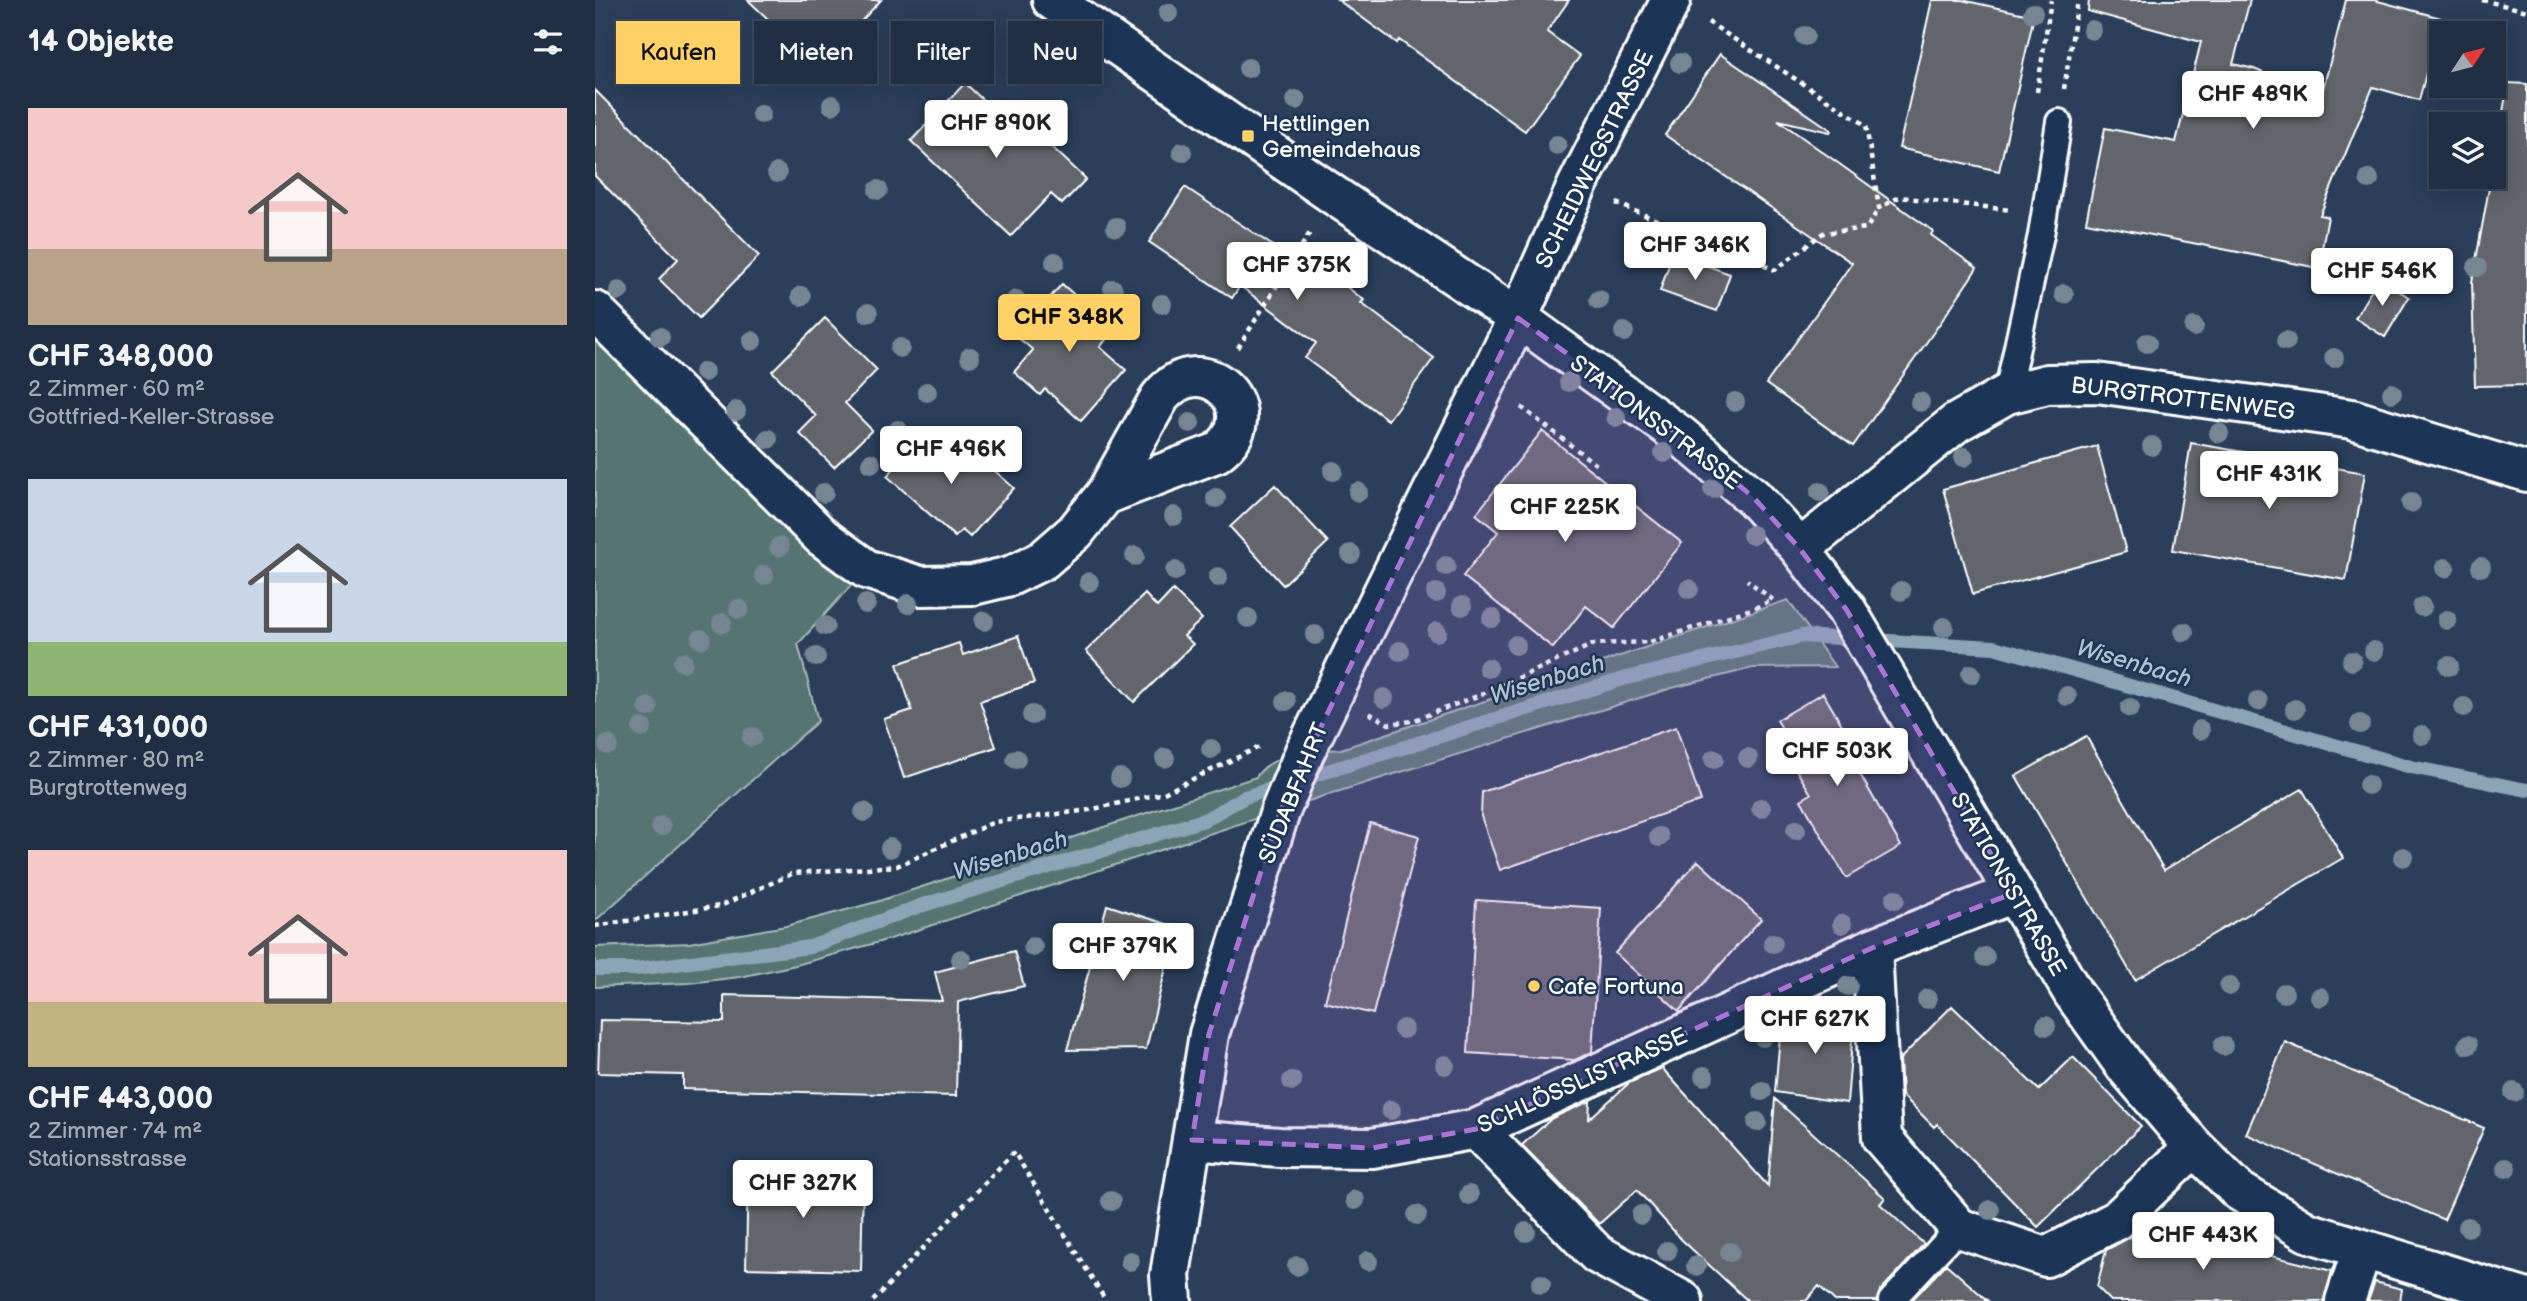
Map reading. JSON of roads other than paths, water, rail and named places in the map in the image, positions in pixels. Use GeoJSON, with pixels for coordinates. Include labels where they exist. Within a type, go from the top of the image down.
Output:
{"type":"FeatureCollection","features":[{"type":"Feature","properties":{"kind":"street","name":"STATIONSSTRASSE"},"geometry":{"type":"LineString","coordinates":[[1052,0],[1335,196],[1518,318],[1681,436],[1754,498],[1800,549],[1846,609],[2081,1003],[2125,1066],[2194,1147],[2239,1191],[2307,1232],[2527,1299]]}},
{"type":"Feature","properties":{"kind":"street","name":"SCHEIDWEGSTRASSE"},"geometry":{"type":"LineString","coordinates":[[1518,318],[1577,186],[1684,7]]}},
{"type":"Feature","properties":{"kind":"street"},"geometry":{"type":"LineString","coordinates":[[595,311],[822,537],[866,569],[919,586],[973,585],[1010,576],[1043,560],[1075,532],[1105,495],[1168,387],[1192,376],[1217,382],[1227,390],[1237,411],[1237,424],[1226,446],[1216,453],[1105,495]]}},
{"type":"Feature","properties":{"kind":"street","name":"SÜDABFAHRT"},"geometry":{"type":"LineString","coordinates":[[1172,1301],[1170,1275],[1209,1034],[1280,812],[1305,751],[1518,318]]}},
{"type":"Feature","properties":{"kind":"street","name":"BURGTROTTENWEG"},"geometry":{"type":"LineString","coordinates":[[1800,549],[1956,423],[2007,394],[2047,384],[2097,383],[2352,419],[2527,472]]}},
{"type":"Feature","properties":{"kind":"street","name":"SCHLÖSSLISTRASSE"},"geometry":{"type":"LineString","coordinates":[[1192,1140],[1280,1147],[1372,1148],[1476,1129],[1872,948],[2014,892]]}},
{"type":"Feature","properties":{"kind":"street"},"geometry":{"type":"LineString","coordinates":[[1872,948],[1882,1138],[1959,1228],[2046,1257],[2117,1220],[2194,1147]]}},
{"type":"Feature","properties":{"kind":"street"},"geometry":{"type":"LineString","coordinates":[[1476,1129],[1597,1254],[1683,1301]]}},
{"type":"Feature","properties":{"kind":"street"},"geometry":{"type":"LineString","coordinates":[[2345,1301],[2362,1250]]}},
{"type":"Feature","properties":{"kind":"lane"},"geometry":{"type":"LineString","coordinates":[[2007,394],[2041,235],[2059,122]]}},
{"type":"Feature","properties":{"kind":"lane"},"geometry":{"type":"LineString","coordinates":[[1891,1301],[1959,1228]]}},
{"type":"Feature","properties":{"kind":"waterway","name":"Wisenbach"},"geometry":{"type":"LineString","coordinates":[[595,969],[636,969],[810,947],[920,906],[1204,820],[1245,797],[1623,679],[1802,636],[1994,647],[2411,767],[2527,790]]}},
{"type":"Feature","properties":{"kind":"place","name":"Hettlingen Gemeindehaus"},"geometry":{"type":"Point","coordinates":[1248,136]}},
{"type":"Feature","properties":{"kind":"place","name":"Cafe Fortuna"},"geometry":{"type":"Point","coordinates":[1534,986]}}]}
